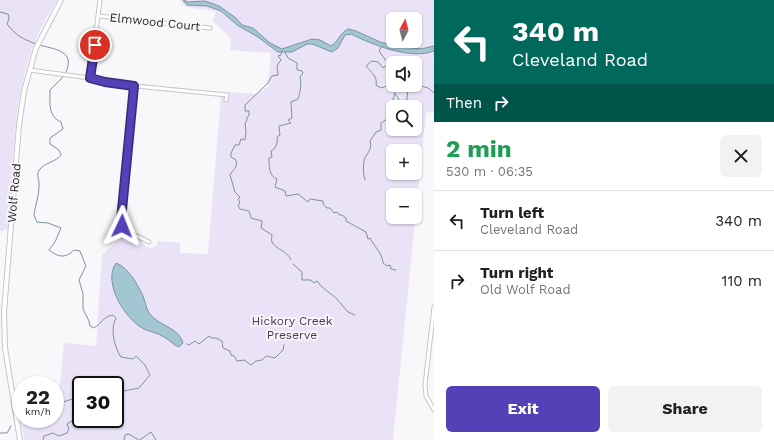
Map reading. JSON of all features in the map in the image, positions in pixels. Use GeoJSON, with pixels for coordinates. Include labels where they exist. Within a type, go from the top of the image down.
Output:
{"type":"FeatureCollection","features":[{"type":"Feature","properties":{"kind":"main road","name":"Wolf Road"},"geometry":{"type":"LineString","coordinates":[[20,440],[5,348],[2,312],[19,125],[24,91],[38,42],[61,0]]}},
{"type":"Feature","properties":{"kind":"street"},"geometry":{"type":"LineString","coordinates":[[90,78],[100,0]]}},
{"type":"Feature","properties":{"kind":"street","name":"Elmwood Court"},"geometry":{"type":"LineString","coordinates":[[99,16],[210,28]]}},
{"type":"Feature","properties":{"kind":"street"},"geometry":{"type":"LineString","coordinates":[[29,70],[90,78],[105,82],[134,86],[227,95],[226,100]]}},
{"type":"Feature","properties":{"kind":"street"},"geometry":{"type":"LineString","coordinates":[[134,86],[121,220],[124,233],[137,236],[149,242]]}},
{"type":"Feature","properties":{"kind":"street"},"geometry":{"type":"LineString","coordinates":[[434,307],[433,332],[426,390],[428,400],[434,410]]}},
{"type":"Feature","properties":{"kind":"green space"},"geometry":{"type":"Polygon","coordinates":[[[0,0],[57,0],[37,37],[28,61],[23,81],[16,122],[8,228],[3,231],[0,231],[0,0]]]}},
{"type":"Feature","properties":{"kind":"green space","name":"Hickory Creek Preserve"},"geometry":{"type":"Polygon","coordinates":[[[179,0],[434,0],[434,113],[426,112],[422,152],[422,144],[386,144],[386,180],[419,180],[418,188],[386,188],[386,224],[415,224],[393,440],[25,440],[22,428],[64,428],[64,376],[61,376],[64,343],[96,346],[102,255],[123,236],[141,240],[145,246],[151,248],[157,245],[158,241],[180,243],[180,253],[208,254],[221,97],[228,92],[256,94],[268,87],[271,53],[230,50],[231,38],[213,21],[216,11],[185,7],[179,0]]]}},
{"type":"Feature","properties":{"kind":"water"},"geometry":{"type":"Polygon","coordinates":[[[183,0],[188,2],[205,1],[219,6],[236,18],[242,25],[253,28],[270,43],[282,49],[312,39],[320,40],[331,46],[348,29],[386,44],[386,48],[421,49],[434,46],[434,51],[414,54],[392,50],[370,43],[351,34],[345,35],[338,48],[332,52],[312,44],[307,44],[292,52],[278,52],[258,37],[237,25],[221,11],[207,6],[187,5],[183,0]]]}},
{"type":"Feature","properties":{"kind":"water"},"geometry":{"type":"Polygon","coordinates":[[[116,263],[121,265],[129,272],[143,296],[149,313],[158,321],[177,333],[181,338],[183,343],[179,347],[162,336],[144,329],[130,318],[118,300],[114,290],[112,271],[116,263]]]}},
{"type":"Feature","properties":{"kind":"waterway"},"geometry":{"type":"LineString","coordinates":[[0,12],[8,14],[9,18],[7,24],[17,34],[36,44]]}},
{"type":"Feature","properties":{"kind":"waterway"},"geometry":{"type":"LineString","coordinates":[[39,45],[62,52],[66,55],[68,59],[66,72]]}},
{"type":"Feature","properties":{"kind":"waterway"},"geometry":{"type":"LineString","coordinates":[[382,46],[379,51],[386,61]]}},
{"type":"Feature","properties":{"kind":"waterway"},"geometry":{"type":"LineString","coordinates":[[282,51],[281,55],[278,56],[281,60],[277,66],[278,75],[272,76],[267,84],[245,105],[245,111],[249,111],[249,115],[245,123],[245,140],[241,139],[239,145],[235,145],[231,153],[231,157],[236,160],[236,167],[230,175],[235,192],[240,197],[238,199],[240,202],[238,206],[240,209],[249,211],[251,218],[262,221],[261,228],[272,235],[274,245],[287,254],[291,260]]}},
{"type":"Feature","properties":{"kind":"waterway"},"geometry":{"type":"LineString","coordinates":[[285,52],[288,58],[297,63],[297,70],[302,71],[303,73],[300,77],[301,82],[298,99],[291,102],[292,118],[288,120],[291,123],[279,126],[280,135],[277,137],[277,143],[271,151],[272,157],[269,158],[269,167],[272,176],[277,179],[275,187],[285,191],[286,196],[298,194],[308,202],[310,199],[323,201],[323,204],[327,208],[330,208],[334,213],[337,212],[339,215],[342,215],[346,218],[346,221],[366,232],[368,239],[370,238],[380,253],[383,263],[387,266],[390,265],[391,269],[396,270]]}},
{"type":"Feature","properties":{"kind":"waterway"},"geometry":{"type":"LineString","coordinates":[[386,66],[383,68],[378,62],[372,61],[366,66],[375,77],[376,85],[381,88],[386,86]]}},
{"type":"Feature","properties":{"kind":"waterway"},"geometry":{"type":"LineString","coordinates":[[64,76],[50,90],[50,105],[52,113],[61,122],[63,129],[50,138],[50,144],[59,150],[61,155],[42,167],[39,171],[39,190],[34,215],[37,222],[48,223],[61,228],[55,242],[49,250],[62,256],[68,255],[74,250],[80,251],[86,266],[79,280],[83,294],[83,309],[90,326],[94,328],[105,318],[113,315],[116,318],[113,327],[114,338],[116,348],[121,357],[133,359],[136,356],[145,365],[150,375],[139,388],[124,391]]}},
{"type":"Feature","properties":{"kind":"waterway"},"geometry":{"type":"LineString","coordinates":[[422,86],[428,88],[434,93]]}},
{"type":"Feature","properties":{"kind":"waterway"},"geometry":{"type":"LineString","coordinates":[[394,92],[400,101],[407,100],[408,92]]}},
{"type":"Feature","properties":{"kind":"waterway"},"geometry":{"type":"LineString","coordinates":[[393,100],[395,94]]}},
{"type":"Feature","properties":{"kind":"waterway"},"geometry":{"type":"LineString","coordinates":[[365,180],[364,163],[370,150],[370,141],[376,132],[381,130],[381,123],[386,120]]}},
{"type":"Feature","properties":{"kind":"waterway"},"geometry":{"type":"LineString","coordinates":[[293,264],[302,272],[302,280],[311,280],[314,283],[317,281],[336,298],[348,312],[355,315]]}},
{"type":"Feature","properties":{"kind":"waterway"},"geometry":{"type":"LineString","coordinates":[[187,344],[189,345],[195,341],[199,344],[209,336],[211,338],[216,338],[222,341],[223,348],[230,351],[231,355],[234,356],[237,361],[244,360],[251,365],[256,361],[262,360],[266,356],[275,358],[283,350],[284,345]]}},
{"type":"Feature","properties":{"kind":"waterway"},"geometry":{"type":"LineString","coordinates":[[64,402],[72,399]]}},
{"type":"Feature","properties":{"kind":"waterway"},"geometry":{"type":"LineString","coordinates":[[43,440],[44,436],[53,433],[59,436],[67,433],[69,429],[67,424],[72,421]]}},
{"type":"Feature","properties":{"kind":"waterway"},"geometry":{"type":"LineString","coordinates":[[0,433],[7,433],[11,426]]}},
{"type":"Feature","properties":{"kind":"waterway"},"geometry":{"type":"LineString","coordinates":[[140,440],[151,432],[156,440]]}},
{"type":"Feature","properties":{"kind":"waterway"},"geometry":{"type":"LineString","coordinates":[[124,440],[125,435],[129,434],[139,440]]}},
{"type":"Feature","properties":{"kind":"route"},"geometry":{"type":"LineString","coordinates":[[95,45],[90,78],[96,81],[134,86],[121,220],[122,226]]}}]}
